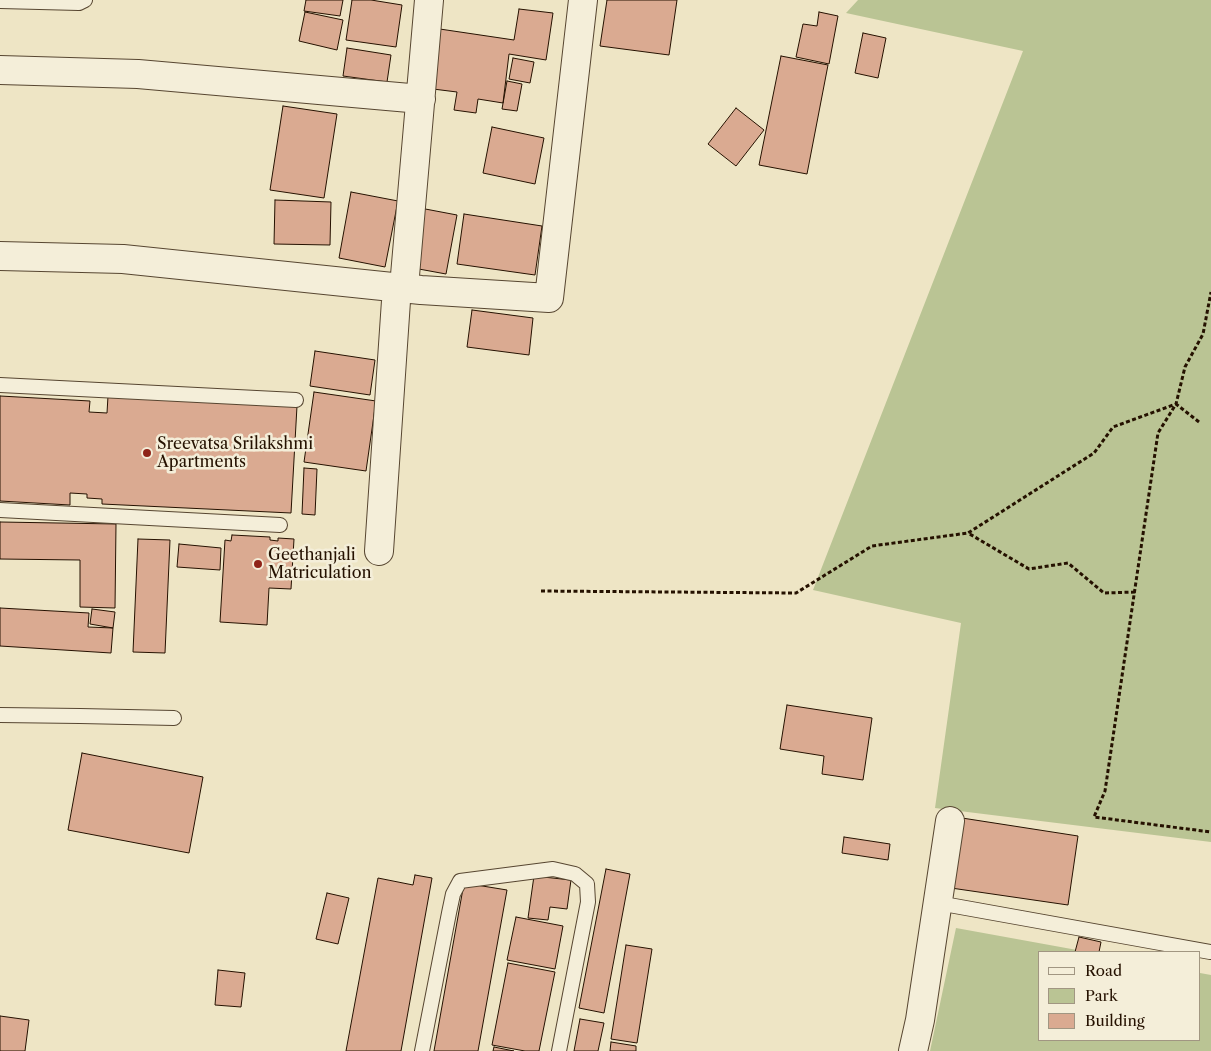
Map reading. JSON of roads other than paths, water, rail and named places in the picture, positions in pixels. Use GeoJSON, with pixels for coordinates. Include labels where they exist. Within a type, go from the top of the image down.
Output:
{"type":"FeatureCollection","features":[{"type":"Feature","properties":{"kind":"street"},"geometry":{"type":"LineString","coordinates":[[379,551],[400,287],[421,99],[429,0]]}},
{"type":"Feature","properties":{"kind":"street"},"geometry":{"type":"LineString","coordinates":[[0,256],[123,258],[421,290],[549,298],[583,0]]}},
{"type":"Feature","properties":{"kind":"street"},"geometry":{"type":"LineString","coordinates":[[0,70],[138,74],[421,99]]}},
{"type":"Feature","properties":{"kind":"street"},"geometry":{"type":"LineString","coordinates":[[913,1051],[920,1020],[950,821]]}},
{"type":"Feature","properties":{"kind":"lane"},"geometry":{"type":"LineString","coordinates":[[0,1],[79,3],[85,0]]}},
{"type":"Feature","properties":{"kind":"lane"},"geometry":{"type":"LineString","coordinates":[[0,385],[296,400]]}},
{"type":"Feature","properties":{"kind":"lane"},"geometry":{"type":"LineString","coordinates":[[0,510],[280,525]]}},
{"type":"Feature","properties":{"kind":"lane"},"geometry":{"type":"LineString","coordinates":[[0,715],[174,718]]}},
{"type":"Feature","properties":{"kind":"lane"},"geometry":{"type":"LineString","coordinates":[[422,1051],[453,894],[460,881],[552,869],[575,874],[587,884],[588,902],[559,1051]]}},
{"type":"Feature","properties":{"kind":"lane"},"geometry":{"type":"LineString","coordinates":[[938,902],[1210,952]]}},
{"type":"Feature","properties":{"kind":"place","name":"Sreevatsa Srilakshmi Apartments"},"geometry":{"type":"Point","coordinates":[147,453]}},
{"type":"Feature","properties":{"kind":"place","name":"Geethanjali Matriculation"},"geometry":{"type":"Point","coordinates":[258,564]}}]}
